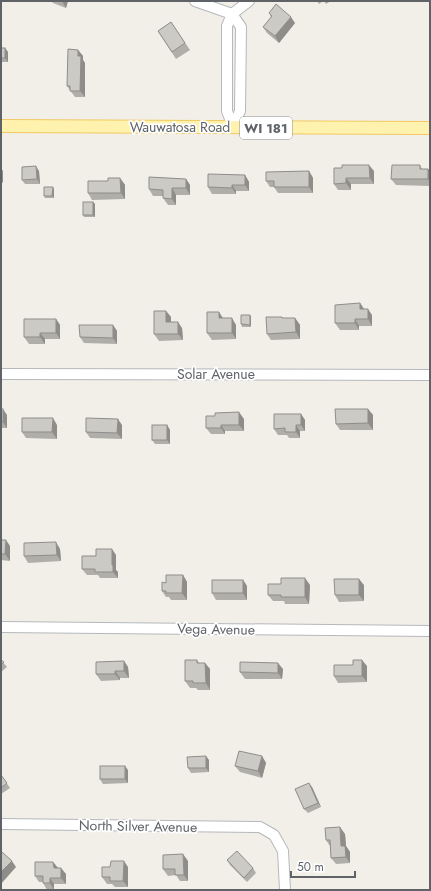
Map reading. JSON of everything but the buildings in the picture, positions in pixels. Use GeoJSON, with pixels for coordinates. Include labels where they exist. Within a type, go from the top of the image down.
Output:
{"type":"FeatureCollection","features":[{"type":"Feature","properties":{"kind":"main road","name":"Wauwatosa Road"},"geometry":{"type":"LineString","coordinates":[[1,126],[430,128]]}},
{"type":"Feature","properties":{"kind":"street"},"geometry":{"type":"LineString","coordinates":[[195,1],[232,14]]}},
{"type":"Feature","properties":{"kind":"street"},"geometry":{"type":"LineString","coordinates":[[233,127],[227,111],[227,26],[232,14],[249,1]]}},
{"type":"Feature","properties":{"kind":"street","name":"Solar Avenue"},"geometry":{"type":"LineString","coordinates":[[1,374],[430,375]]}},
{"type":"Feature","properties":{"kind":"street","name":"Vega Avenue"},"geometry":{"type":"LineString","coordinates":[[1,627],[430,631]]}},
{"type":"Feature","properties":{"kind":"street","name":"North Silver Avenue"},"geometry":{"type":"LineString","coordinates":[[1,824],[260,828],[274,835],[283,851],[285,890]]}}]}
